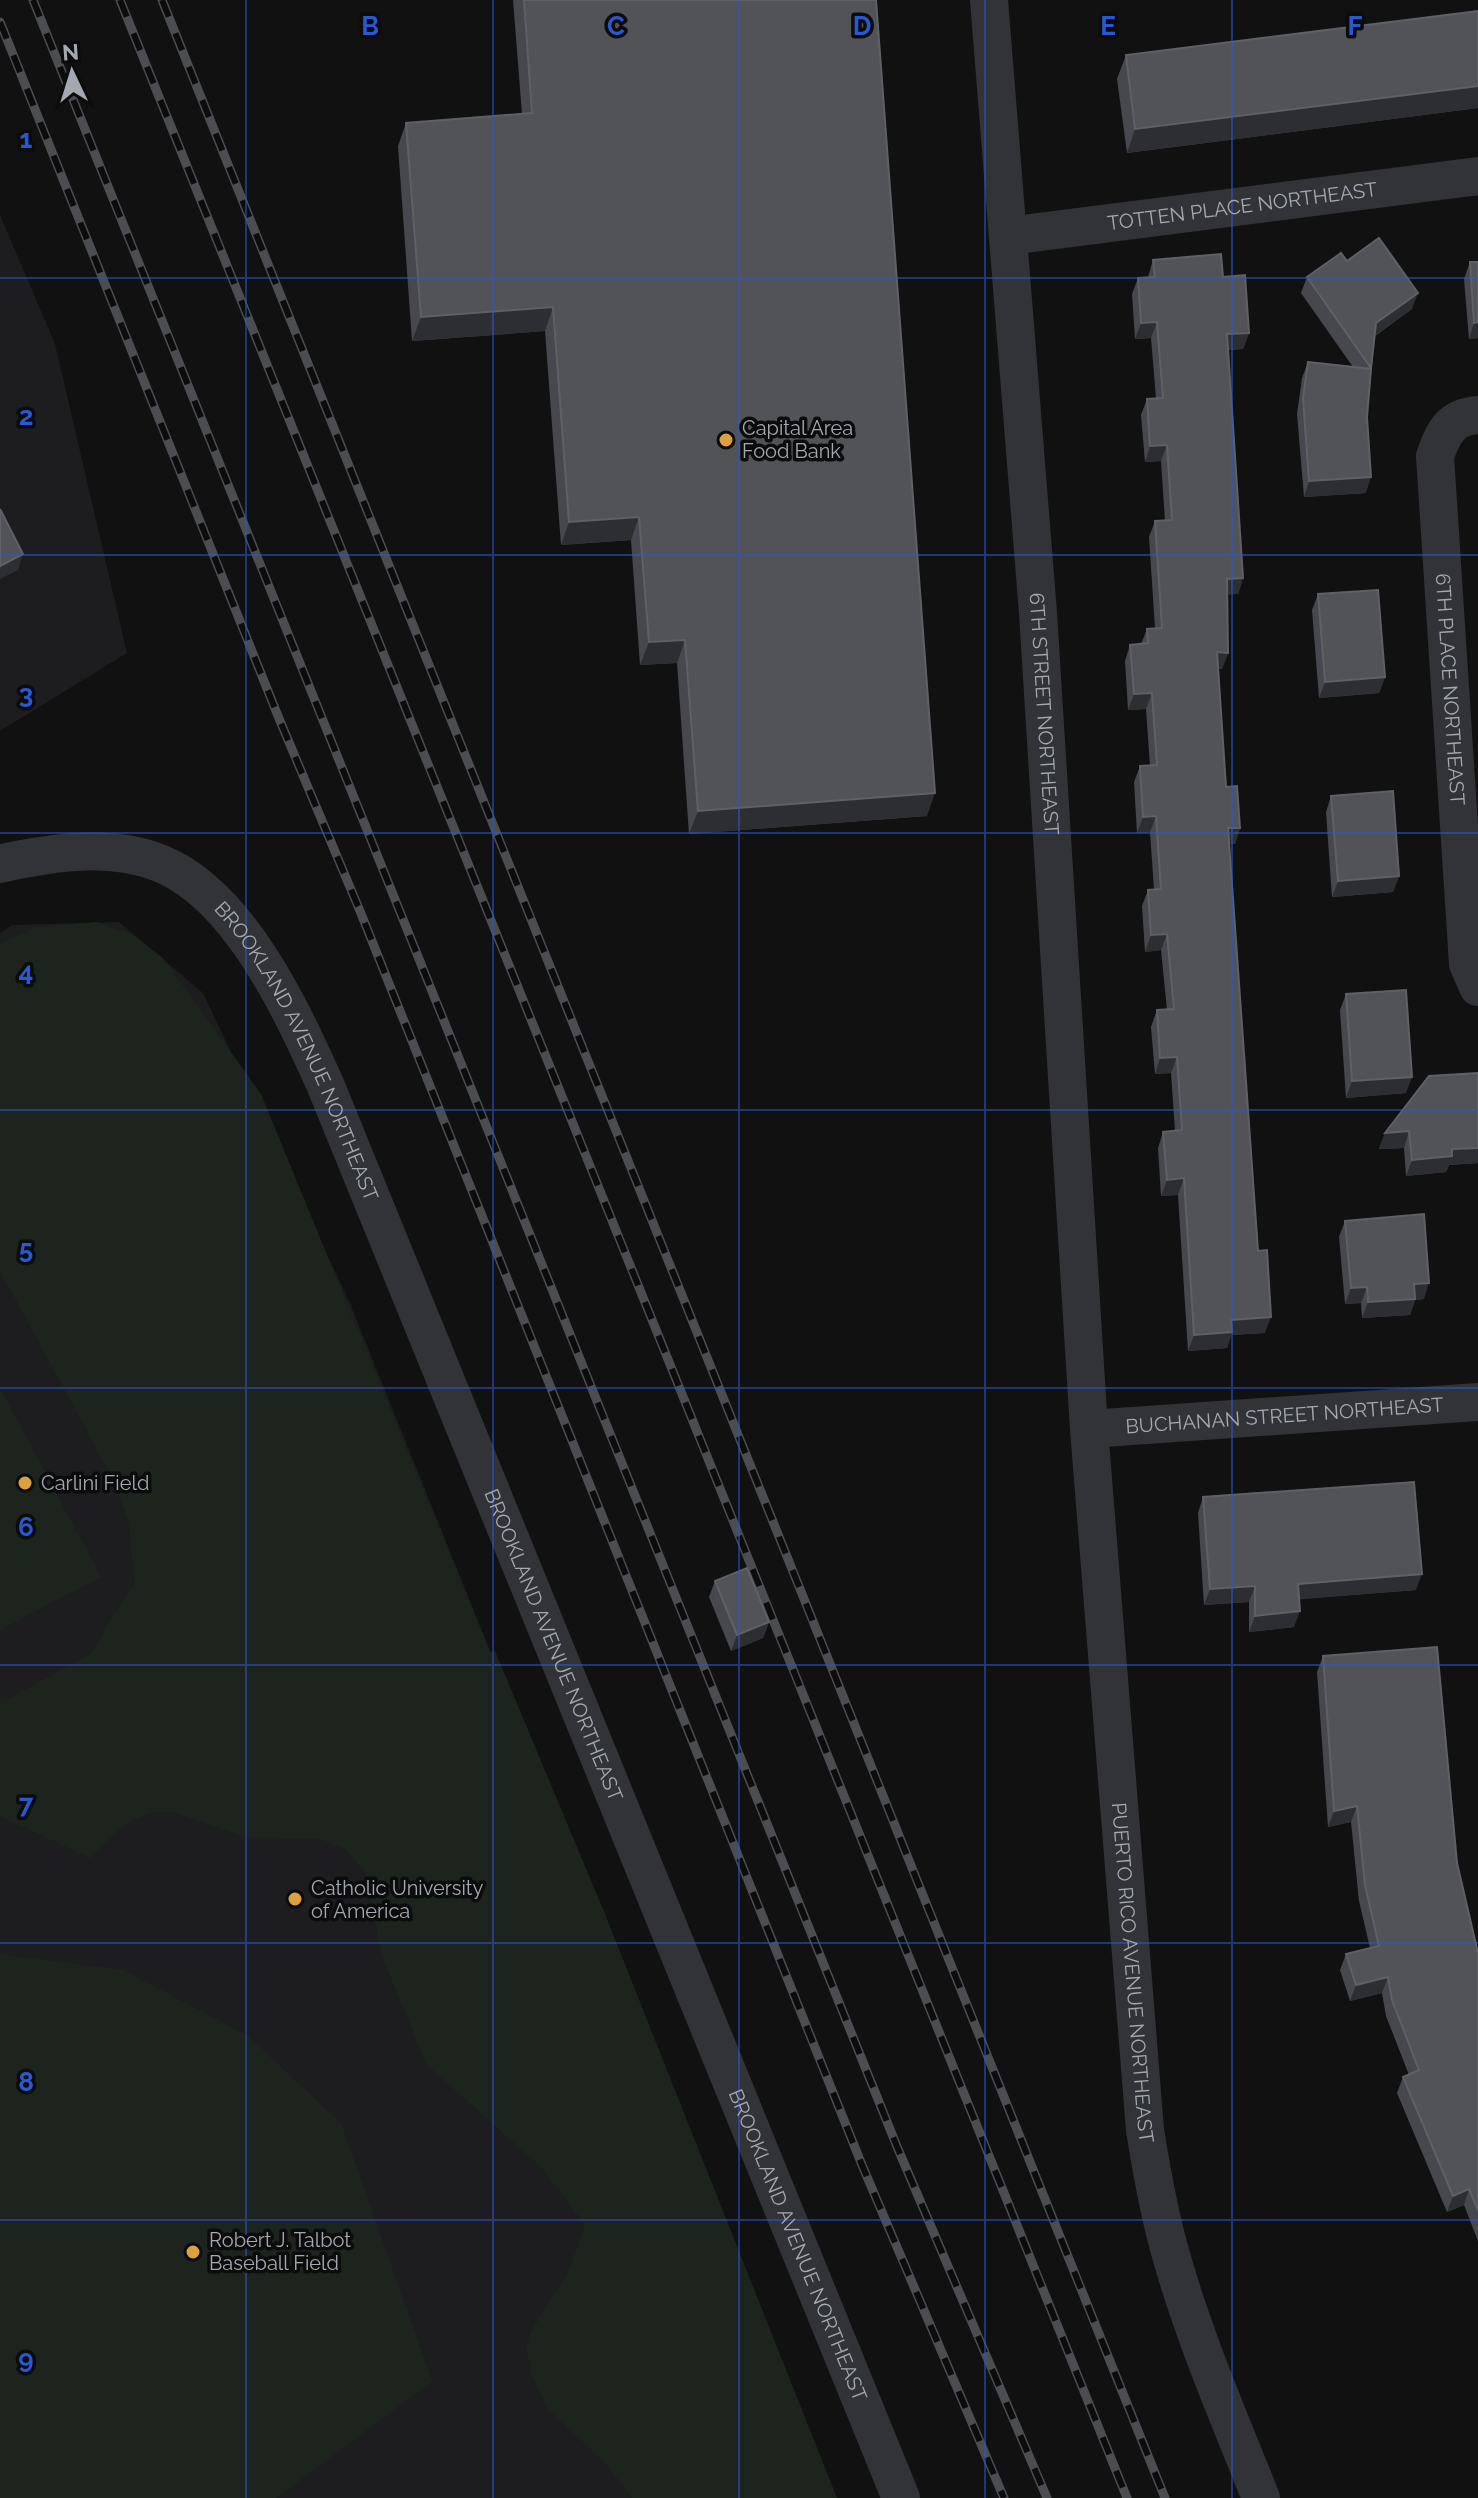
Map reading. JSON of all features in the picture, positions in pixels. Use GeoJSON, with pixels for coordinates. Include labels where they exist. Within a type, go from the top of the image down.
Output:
{"type":"FeatureCollection","features":[{"type":"Feature","properties":{"kind":"street","name":"6TH STREET NORTHEAST"},"geometry":{"type":"LineString","coordinates":[[989,0],[1038,613],[1089,1429]]}},
{"type":"Feature","properties":{"kind":"street","name":"TOTTEN PLACE NORTHEAST"},"geometry":{"type":"LineString","coordinates":[[1008,236],[1478,176]]}},
{"type":"Feature","properties":{"kind":"street","name":"6TH PLACE NORTHEAST"},"geometry":{"type":"LineString","coordinates":[[1478,415],[1466,416],[1444,431],[1435,456],[1468,964],[1478,987]]}},
{"type":"Feature","properties":{"kind":"street","name":"BROOKLAND AVENUE NORTHEAST"},"geometry":{"type":"LineString","coordinates":[[0,864],[74,852],[127,854],[171,868],[200,889],[233,921],[263,962],[317,1067],[486,1474],[901,2498]]}},
{"type":"Feature","properties":{"kind":"street","name":"BUCHANAN STREET NORTHEAST"},"geometry":{"type":"LineString","coordinates":[[1089,1429],[1478,1402]]}},
{"type":"Feature","properties":{"kind":"street","name":"PUERTO RICO AVENUE NORTHEAST"},"geometry":{"type":"LineString","coordinates":[[1089,1429],[1145,2130],[1154,2186],[1173,2264],[1261,2498]]}},
{"type":"Feature","properties":{"kind":"shaded area"},"geometry":{"type":"Polygon","coordinates":[[[0,215],[55,344],[127,653],[0,731],[0,215]]]}},
{"type":"Feature","properties":{"kind":"shaded area"},"geometry":{"type":"Polygon","coordinates":[[[98,922],[133,935],[163,958],[261,1094],[490,1652],[495,1651],[605,1914],[837,2498],[632,2498],[605,2463],[549,2410],[532,2376],[526,2348],[531,2331],[568,2273],[585,2225],[542,2168],[426,2064],[382,1956],[365,1872],[345,1849],[320,1839],[244,1837],[174,1812],[150,1812],[122,1826],[90,1858],[0,1816],[0,1700],[10,1698],[90,1654],[135,1582],[128,1520],[111,1475],[0,1271],[0,944],[36,927],[98,922]]]}},
{"type":"Feature","properties":{"kind":"shaded area","name":"Catholic University of America"},"geometry":{"type":"Polygon","coordinates":[[[119,922],[203,993],[349,1301],[832,2498],[0,2498],[0,933],[13,925],[119,922]]]}},
{"type":"Feature","properties":{"kind":"shaded area","name":"Carlini Field"},"geometry":{"type":"Polygon","coordinates":[[[0,1388],[101,1577],[0,1630],[0,1388]]]}},
{"type":"Feature","properties":{"kind":"shaded area","name":"Robert J. Talbot Baseball Field"},"geometry":{"type":"Polygon","coordinates":[[[0,1954],[123,1970],[247,2035],[341,2123],[432,2381],[276,2498],[0,2498],[0,1954]]]}},
{"type":"Feature","properties":{"kind":"building","name":"Capital Area Food Bank"},"geometry":{"type":"Polygon","coordinates":[[[524,0],[876,0],[935,793],[698,811],[685,640],[649,642],[639,517],[569,522],[553,307],[421,317],[406,123],[532,113],[524,0]]]}},
{"type":"Feature","properties":{"kind":"building"},"geometry":{"type":"Polygon","coordinates":[[[1478,11],[1478,86],[1135,129],[1126,55],[1478,11]]]}},
{"type":"Feature","properties":{"kind":"building"},"geometry":{"type":"Polygon","coordinates":[[[1379,238],[1418,293],[1376,323],[1371,368],[1307,277],[1341,253],[1347,261],[1379,238]]]}},
{"type":"Feature","properties":{"kind":"building"},"geometry":{"type":"Polygon","coordinates":[[[1221,254],[1223,277],[1245,275],[1249,333],[1227,334],[1243,578],[1227,579],[1228,653],[1217,652],[1226,787],[1237,786],[1240,828],[1228,828],[1258,1251],[1267,1250],[1271,1317],[1231,1320],[1232,1332],[1194,1335],[1184,1178],[1167,1180],[1163,1132],[1182,1130],[1177,1057],[1160,1058],[1157,1010],[1174,1009],[1167,934],[1151,935],[1148,890],[1161,889],[1156,816],[1143,817],[1140,766],[1157,765],[1152,693],[1134,694],[1130,645],[1148,643],[1147,629],[1162,628],[1155,521],[1172,520],[1167,445],[1150,446],[1147,399],[1163,398],[1157,322],[1141,323],[1138,278],[1155,277],[1153,260],[1221,254]]]}},
{"type":"Feature","properties":{"kind":"building"},"geometry":{"type":"Polygon","coordinates":[[[1470,262],[1478,262],[1478,322],[1474,323],[1470,262]]]}},
{"type":"Feature","properties":{"kind":"building"},"geometry":{"type":"Polygon","coordinates":[[[1308,362],[1371,369],[1367,417],[1371,477],[1309,481],[1303,398],[1308,362]]]}},
{"type":"Feature","properties":{"kind":"building"},"geometry":{"type":"Polygon","coordinates":[[[0,509],[23,554],[0,566],[0,509]]]}},
{"type":"Feature","properties":{"kind":"building"},"geometry":{"type":"Polygon","coordinates":[[[1378,590],[1385,677],[1325,682],[1318,594],[1378,590]]]}},
{"type":"Feature","properties":{"kind":"building"},"geometry":{"type":"Polygon","coordinates":[[[1393,791],[1399,876],[1338,881],[1331,796],[1393,791]]]}},
{"type":"Feature","properties":{"kind":"building"},"geometry":{"type":"Polygon","coordinates":[[[1406,990],[1412,1077],[1352,1081],[1346,994],[1406,990]]]}},
{"type":"Feature","properties":{"kind":"building"},"geometry":{"type":"Polygon","coordinates":[[[1478,1073],[1478,1148],[1452,1149],[1452,1156],[1412,1160],[1409,1131],[1385,1133],[1429,1076],[1478,1073]]]}},
{"type":"Feature","properties":{"kind":"building"},"geometry":{"type":"Polygon","coordinates":[[[1424,1214],[1429,1283],[1414,1284],[1415,1299],[1368,1302],[1367,1287],[1351,1288],[1345,1221],[1424,1214]]]}},
{"type":"Feature","properties":{"kind":"building"},"geometry":{"type":"Polygon","coordinates":[[[1414,1482],[1422,1574],[1298,1584],[1300,1611],[1255,1616],[1255,1586],[1210,1589],[1203,1497],[1414,1482]]]}},
{"type":"Feature","properties":{"kind":"building"},"geometry":{"type":"Polygon","coordinates":[[[747,1568],[769,1622],[737,1635],[715,1581],[747,1568]]]}},
{"type":"Feature","properties":{"kind":"building"},"geometry":{"type":"Polygon","coordinates":[[[1437,1647],[1457,1863],[1478,1953],[1478,2210],[1469,2189],[1453,2196],[1403,2077],[1419,2070],[1392,2000],[1388,1977],[1356,1985],[1346,1954],[1379,1946],[1365,1885],[1357,1806],[1334,1811],[1323,1656],[1437,1647]]]}},
{"type":"Feature","properties":{"kind":"railway"},"geometry":{"type":"LineString","coordinates":[[33,0],[898,2149],[1047,2498]]}},
{"type":"Feature","properties":{"kind":"railway"},"geometry":{"type":"LineString","coordinates":[[120,0],[1127,2498]]}},
{"type":"Feature","properties":{"kind":"railway"},"geometry":{"type":"LineString","coordinates":[[162,0],[1165,2498]]}},
{"type":"Feature","properties":{"kind":"railway"},"geometry":{"type":"LineString","coordinates":[[0,22],[862,2165],[1004,2498]]}},
{"type":"Feature","properties":{"kind":"place","name":"Capital Area Food Bank"},"geometry":{"type":"Point","coordinates":[726,440]}},
{"type":"Feature","properties":{"kind":"place","name":"Carlini Field"},"geometry":{"type":"Point","coordinates":[25,1483]}},
{"type":"Feature","properties":{"kind":"place","name":"Catholic University of America"},"geometry":{"type":"Point","coordinates":[295,1899]}},
{"type":"Feature","properties":{"kind":"place","name":"Robert J. Talbot Baseball Field"},"geometry":{"type":"Point","coordinates":[193,2252]}}]}
